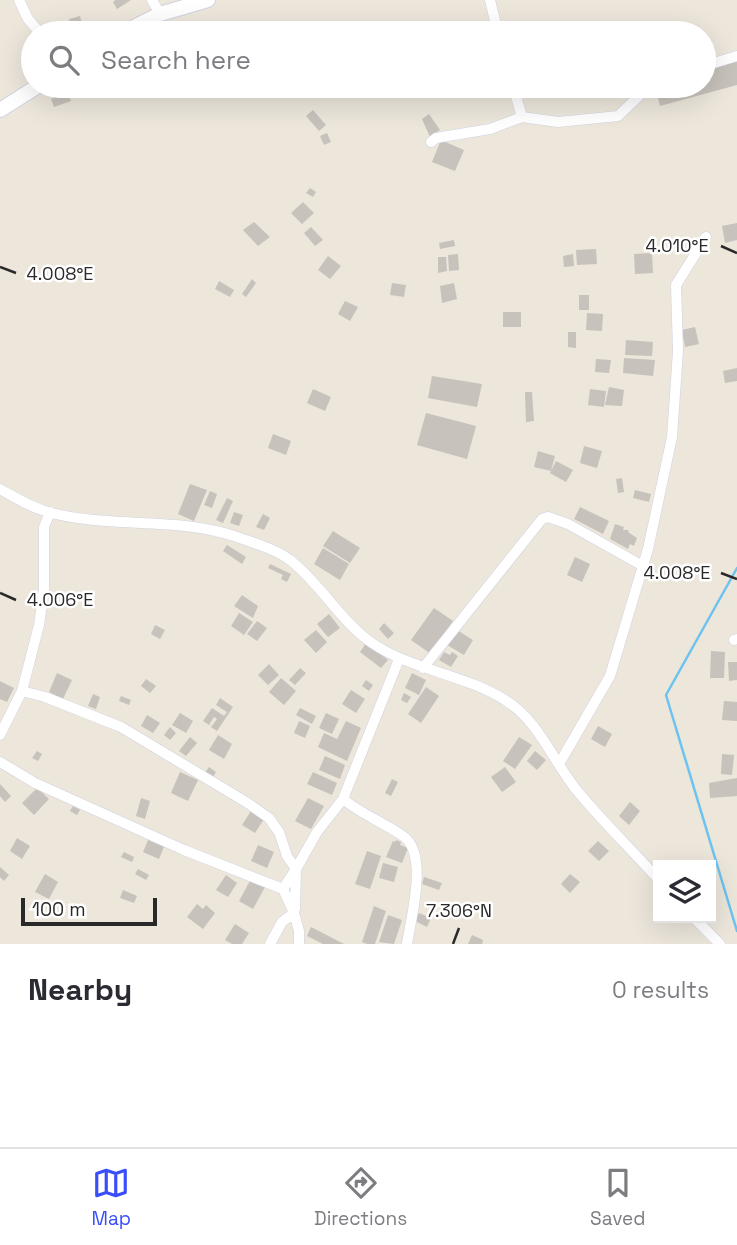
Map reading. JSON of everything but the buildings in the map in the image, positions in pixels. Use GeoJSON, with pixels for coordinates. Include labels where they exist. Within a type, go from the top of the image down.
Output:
{"type":"FeatureCollection","features":[{"type":"Feature","properties":{"kind":"main road"},"geometry":{"type":"LineString","coordinates":[[146,21],[160,14],[208,0]]}},
{"type":"Feature","properties":{"kind":"main road"},"geometry":{"type":"LineString","coordinates":[[0,110],[21,97]]}},
{"type":"Feature","properties":{"kind":"street"},"geometry":{"type":"LineString","coordinates":[[19,0],[30,21]]}},
{"type":"Feature","properties":{"kind":"street"},"geometry":{"type":"LineString","coordinates":[[152,0],[160,14]]}},
{"type":"Feature","properties":{"kind":"street"},"geometry":{"type":"LineString","coordinates":[[490,0],[495,21]]}},
{"type":"Feature","properties":{"kind":"street"},"geometry":{"type":"LineString","coordinates":[[716,62],[737,56]]}},
{"type":"Feature","properties":{"kind":"street"},"geometry":{"type":"LineString","coordinates":[[517,98],[523,117]]}},
{"type":"Feature","properties":{"kind":"street"},"geometry":{"type":"LineString","coordinates":[[431,142],[436,138],[490,129],[523,117],[558,122],[618,116],[638,98]]}},
{"type":"Feature","properties":{"kind":"street"},"geometry":{"type":"LineString","coordinates":[[559,764],[610,676],[643,566],[672,437],[678,351],[676,285],[706,237]]}},
{"type":"Feature","properties":{"kind":"street"},"geometry":{"type":"LineString","coordinates":[[0,489],[30,506],[50,512],[103,520],[200,527],[275,551],[299,568],[352,627],[371,643],[399,659],[479,687],[509,702],[534,726],[577,792],[653,874]]}},
{"type":"Feature","properties":{"kind":"street"},"geometry":{"type":"LineString","coordinates":[[0,735],[22,691],[39,625],[44,589],[44,527],[50,512]]}},
{"type":"Feature","properties":{"kind":"street"},"geometry":{"type":"LineString","coordinates":[[424,668],[542,519],[548,517],[568,524],[643,566]]}},
{"type":"Feature","properties":{"kind":"street"},"geometry":{"type":"LineString","coordinates":[[283,889],[317,832],[343,799],[399,659]]}},
{"type":"Feature","properties":{"kind":"street"},"geometry":{"type":"LineString","coordinates":[[22,691],[45,696],[121,727],[269,818],[296,869],[295,913],[299,944]]}},
{"type":"Feature","properties":{"kind":"street"},"geometry":{"type":"LineString","coordinates":[[0,762],[35,783],[184,850],[283,889],[295,913]]}},
{"type":"Feature","properties":{"kind":"street"},"geometry":{"type":"LineString","coordinates":[[343,799],[357,811],[406,837],[417,858],[407,944]]}},
{"type":"Feature","properties":{"kind":"street"},"geometry":{"type":"LineString","coordinates":[[270,944],[282,922],[295,913]]}},
{"type":"Feature","properties":{"kind":"street"},"geometry":{"type":"LineString","coordinates":[[698,923],[713,942]]}},
{"type":"Feature","properties":{"kind":"waterway"},"geometry":{"type":"LineString","coordinates":[[737,568],[666,695],[737,931]]}}]}
